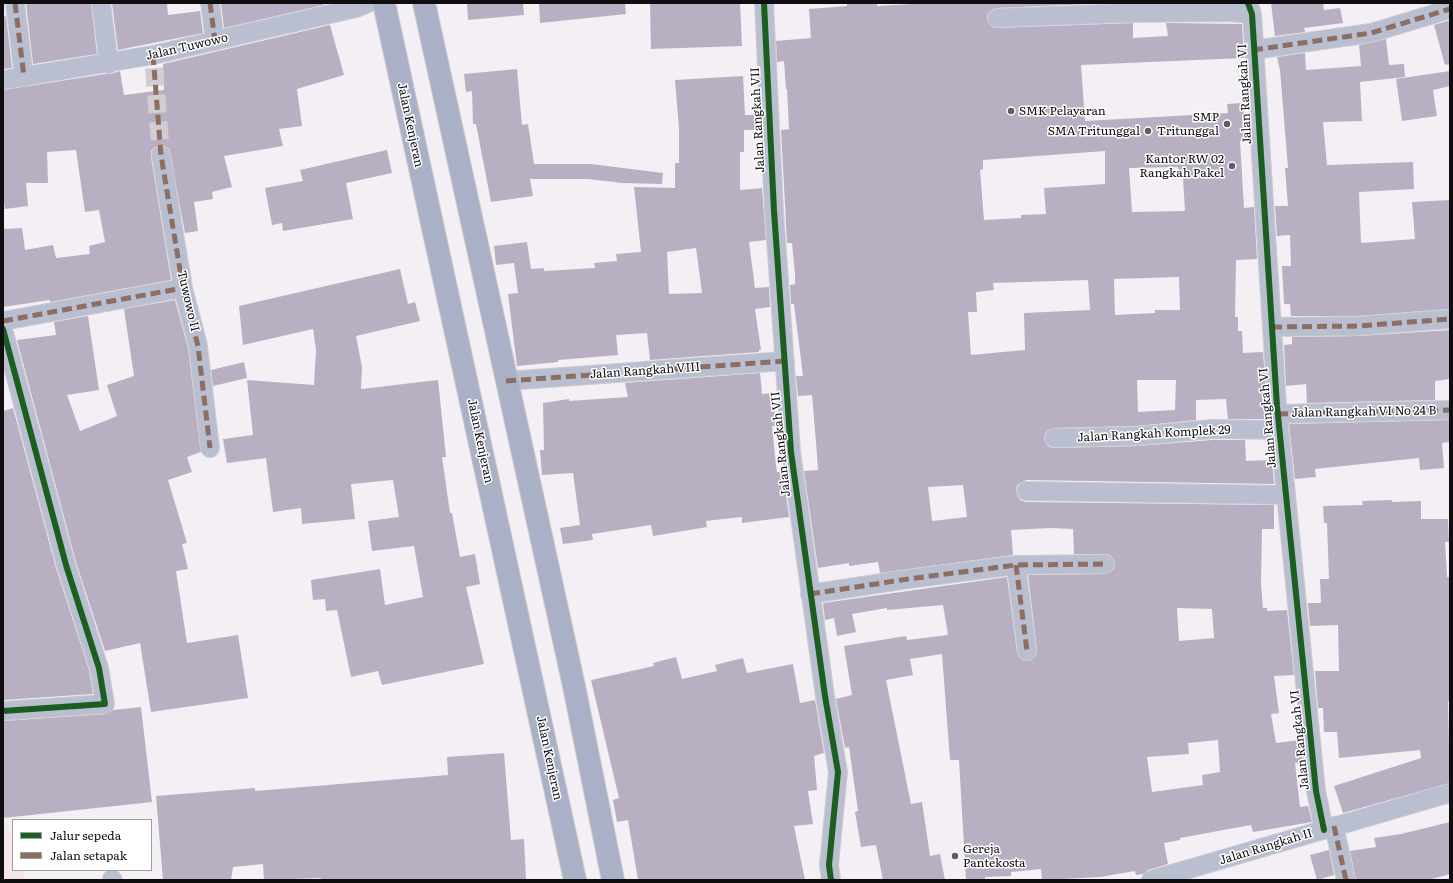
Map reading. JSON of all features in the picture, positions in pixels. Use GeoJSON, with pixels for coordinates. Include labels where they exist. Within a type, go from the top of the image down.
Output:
{"type":"FeatureCollection","features":[{"type":"Feature","properties":{"kind":"highway","name":"Jalan Kenjeran"},"geometry":{"type":"LineString","coordinates":[[384,3],[575,880]]}},
{"type":"Feature","properties":{"kind":"highway"},"geometry":{"type":"LineString","coordinates":[[424,3],[574,686],[613,880]]}},
{"type":"Feature","properties":{"kind":"street"},"geometry":{"type":"LineString","coordinates":[[16,3],[24,77]]}},
{"type":"Feature","properties":{"kind":"street"},"geometry":{"type":"LineString","coordinates":[[101,3],[109,64]]}},
{"type":"Feature","properties":{"kind":"street"},"geometry":{"type":"LineString","coordinates":[[210,3],[216,41]]}},
{"type":"Feature","properties":{"kind":"street","name":"Jalan Tuwowo"},"geometry":{"type":"LineString","coordinates":[[3,80],[109,64],[153,61],[216,41],[356,8],[368,3]]}},
{"type":"Feature","properties":{"kind":"street","name":"Jalan Rangkah VII"},"geometry":{"type":"LineString","coordinates":[[764,3],[774,211],[791,452],[810,594],[838,772],[829,866],[831,880]]}},
{"type":"Feature","properties":{"kind":"street"},"geometry":{"type":"LineString","coordinates":[[997,18],[1126,13],[1230,12],[1250,8]]}},
{"type":"Feature","properties":{"kind":"street","name":"Jalan Rangkah VI"},"geometry":{"type":"LineString","coordinates":[[1250,8],[1279,422],[1316,791],[1346,880]]}},
{"type":"Feature","properties":{"kind":"street"},"geometry":{"type":"LineString","coordinates":[[1253,50],[1371,33],[1450,9]]}},
{"type":"Feature","properties":{"kind":"street","name":"Tuwowo II"},"geometry":{"type":"LineString","coordinates":[[161,155],[183,288],[198,346],[210,448]]}},
{"type":"Feature","properties":{"kind":"street"},"geometry":{"type":"LineString","coordinates":[[3,321],[183,288]]}},
{"type":"Feature","properties":{"kind":"street"},"geometry":{"type":"LineString","coordinates":[[1272,327],[1358,326],[1450,319]]}},
{"type":"Feature","properties":{"kind":"street"},"geometry":{"type":"LineString","coordinates":[[3,329],[66,566],[99,668],[105,704],[3,711]]}},
{"type":"Feature","properties":{"kind":"street","name":"Jalan Rangkah VIII"},"geometry":{"type":"LineString","coordinates":[[506,381],[784,361]]}},
{"type":"Feature","properties":{"kind":"street","name":"Jalan Rangkah VI No 24 B"},"geometry":{"type":"LineString","coordinates":[[1279,422],[1450,410]]}},
{"type":"Feature","properties":{"kind":"street","name":"Jalan Rangkah Komplek 29"},"geometry":{"type":"LineString","coordinates":[[1054,438],[1138,436],[1279,422]]}},
{"type":"Feature","properties":{"kind":"street"},"geometry":{"type":"LineString","coordinates":[[1026,491],[1286,496]]}},
{"type":"Feature","properties":{"kind":"street"},"geometry":{"type":"LineString","coordinates":[[1016,564],[1027,651]]}},
{"type":"Feature","properties":{"kind":"street"},"geometry":{"type":"LineString","coordinates":[[810,594],[1016,564],[1105,564]]}},
{"type":"Feature","properties":{"kind":"street","name":"Jalan Rangkah II"},"geometry":{"type":"LineString","coordinates":[[1151,880],[1450,793]]}},
{"type":"Feature","properties":{"kind":"shaded area"},"geometry":{"type":"Polygon","coordinates":[[[7,822],[12,838],[12,871],[22,871],[25,880],[3,880],[3,823],[7,822]]]}},
{"type":"Feature","properties":{"kind":"building"},"geometry":{"type":"Polygon","coordinates":[[[26,3],[91,3],[97,54],[33,64],[26,3]]]}},
{"type":"Feature","properties":{"kind":"building"},"geometry":{"type":"Polygon","coordinates":[[[112,3],[167,3],[168,15],[200,11],[203,33],[118,50],[112,3]]]}},
{"type":"Feature","properties":{"kind":"building"},"geometry":{"type":"Polygon","coordinates":[[[221,3],[324,3],[324,5],[224,28],[221,3]]]}},
{"type":"Feature","properties":{"kind":"building"},"geometry":{"type":"Polygon","coordinates":[[[467,3],[523,3],[524,15],[468,20],[467,3]]]}},
{"type":"Feature","properties":{"kind":"building"},"geometry":{"type":"Polygon","coordinates":[[[539,3],[625,3],[626,14],[540,23],[539,3]]]}},
{"type":"Feature","properties":{"kind":"building"},"geometry":{"type":"Polygon","coordinates":[[[650,3],[740,3],[742,46],[651,49],[650,3]]]}},
{"type":"Feature","properties":{"kind":"building"},"geometry":{"type":"Polygon","coordinates":[[[847,3],[877,3],[877,6],[913,3],[1113,3],[997,8],[988,13],[987,19],[992,27],[997,28],[1133,23],[1133,38],[1168,36],[1166,23],[1242,24],[1244,58],[1081,65],[1085,121],[1228,113],[1227,104],[1243,103],[1245,141],[1240,141],[1244,208],[1254,207],[1257,259],[1236,260],[1235,317],[1238,317],[1238,331],[1242,331],[1243,353],[1263,352],[1268,419],[1228,419],[1226,399],[1196,400],[1196,420],[1137,426],[1054,428],[1045,433],[1044,439],[1049,447],[1054,448],[1138,446],[1212,440],[1245,440],[1246,461],[1272,460],[1274,484],[1026,480],[1017,485],[1016,491],[1020,500],[1026,502],[1274,505],[1274,529],[1262,529],[1261,584],[1263,608],[1267,608],[1267,611],[1287,610],[1294,675],[1274,676],[1279,713],[1271,714],[1276,743],[1300,740],[1303,762],[1295,763],[1300,807],[1308,806],[1312,822],[1253,832],[1251,825],[1180,838],[1180,840],[1164,843],[1168,864],[1148,870],[1143,874],[1136,875],[1135,871],[1100,877],[1042,880],[1041,869],[1011,872],[1011,876],[985,877],[985,880],[966,880],[959,760],[950,760],[942,654],[910,659],[913,675],[886,680],[911,804],[922,802],[930,856],[940,854],[945,880],[883,880],[876,845],[861,847],[855,812],[858,811],[849,747],[845,748],[836,699],[852,695],[844,646],[906,636],[907,640],[948,635],[943,605],[887,610],[887,608],[852,614],[856,632],[837,636],[834,618],[825,620],[823,603],[1007,577],[1017,652],[1023,660],[1029,661],[1036,655],[1037,650],[1028,575],[1105,574],[1114,569],[1115,563],[1110,555],[1074,554],[1073,529],[1050,528],[1011,530],[1013,555],[880,573],[878,562],[849,566],[849,563],[818,568],[804,471],[818,470],[816,442],[812,395],[798,396],[796,376],[803,376],[794,304],[791,304],[790,285],[795,284],[795,274],[792,243],[787,243],[781,130],[789,129],[787,89],[784,61],[777,62],[776,41],[811,38],[809,9],[847,6],[847,3]],[[1105,151],[983,160],[983,169],[980,170],[984,220],[1021,218],[1021,215],[1046,214],[1044,188],[1105,184],[1105,151]],[[1178,167],[1129,168],[1132,212],[1185,211],[1183,178],[1179,178],[1178,167]],[[1179,277],[1114,279],[1115,315],[1155,313],[1155,310],[1180,310],[1179,277]],[[1088,280],[993,283],[994,290],[976,292],[977,312],[968,312],[971,355],[1025,350],[1024,313],[1090,310],[1088,280]],[[1137,380],[1138,412],[1175,410],[1176,380],[1137,380]],[[963,485],[928,487],[932,521],[967,517],[963,485]],[[1177,608],[1179,641],[1214,638],[1212,609],[1177,608]],[[1218,740],[1188,743],[1189,754],[1147,757],[1152,792],[1203,785],[1202,775],[1220,772],[1218,740]]]}},
{"type":"Feature","properties":{"kind":"building"},"geometry":{"type":"Polygon","coordinates":[[[1271,3],[1323,3],[1324,10],[1340,8],[1343,23],[1304,28],[1305,32],[1275,36],[1271,3]]]}},
{"type":"Feature","properties":{"kind":"building"},"geometry":{"type":"Polygon","coordinates":[[[6,16],[12,68],[3,69],[3,17],[6,16]]]}},
{"type":"Feature","properties":{"kind":"building"},"geometry":{"type":"Polygon","coordinates":[[[1450,20],[1450,64],[1445,65],[1434,25],[1450,20]]]}},
{"type":"Feature","properties":{"kind":"building"},"geometry":{"type":"Polygon","coordinates":[[[330,25],[344,75],[297,89],[302,126],[279,129],[283,146],[224,156],[232,187],[212,192],[213,199],[194,202],[198,231],[185,233],[169,149],[160,145],[151,151],[171,280],[50,302],[50,300],[3,307],[3,229],[22,228],[25,250],[53,245],[56,258],[90,254],[89,246],[105,242],[99,210],[85,212],[76,150],[47,152],[48,183],[26,183],[28,206],[5,209],[3,197],[3,90],[111,74],[120,71],[124,95],[164,90],[163,64],[330,25]]]}},
{"type":"Feature","properties":{"kind":"building"},"geometry":{"type":"Polygon","coordinates":[[[1386,39],[1389,65],[1404,64],[1405,77],[1360,82],[1362,121],[1323,122],[1327,165],[1413,162],[1414,189],[1359,192],[1361,243],[1415,239],[1412,202],[1450,200],[1450,309],[1358,316],[1291,316],[1290,304],[1284,304],[1282,266],[1291,266],[1290,235],[1277,236],[1275,206],[1288,206],[1285,168],[1288,168],[1280,70],[1277,57],[1305,53],[1306,70],[1361,66],[1359,45],[1386,39]]]}},
{"type":"Feature","properties":{"kind":"building"},"geometry":{"type":"Polygon","coordinates":[[[517,69],[522,125],[528,124],[534,164],[591,164],[663,173],[662,184],[622,183],[588,179],[530,179],[533,196],[491,202],[476,124],[473,124],[472,91],[466,92],[464,74],[517,69]]]}},
{"type":"Feature","properties":{"kind":"building"},"geometry":{"type":"Polygon","coordinates":[[[1450,71],[1450,86],[1433,90],[1437,116],[1402,121],[1396,79],[1450,71]]]}},
{"type":"Feature","properties":{"kind":"building"},"geometry":{"type":"Polygon","coordinates":[[[743,76],[745,115],[754,115],[755,130],[744,130],[744,152],[740,152],[740,190],[762,188],[766,240],[749,242],[755,288],[769,287],[770,307],[755,309],[761,350],[759,350],[759,352],[650,360],[647,333],[616,335],[618,355],[558,360],[558,362],[517,366],[508,294],[518,293],[514,263],[496,265],[494,246],[527,242],[531,269],[544,268],[544,271],[595,268],[594,263],[617,261],[616,254],[641,252],[634,187],[675,188],[675,163],[679,163],[679,129],[675,80],[743,76]],[[696,248],[667,252],[669,294],[702,293],[696,248]]]}},
{"type":"Feature","properties":{"kind":"building"},"geometry":{"type":"Polygon","coordinates":[[[387,150],[392,173],[346,183],[353,219],[283,231],[282,223],[272,225],[265,188],[303,181],[300,170],[387,150]]]}},
{"type":"Feature","properties":{"kind":"building"},"geometry":{"type":"Polygon","coordinates":[[[400,269],[408,304],[415,302],[420,321],[356,336],[362,367],[361,389],[438,380],[446,457],[442,457],[450,513],[452,513],[460,557],[475,554],[480,584],[466,587],[484,664],[382,685],[378,671],[351,677],[337,610],[326,611],[325,599],[313,600],[311,580],[380,569],[385,605],[423,597],[414,546],[372,551],[368,521],[399,517],[393,480],[351,484],[355,519],[302,524],[301,508],[273,512],[266,458],[227,463],[223,439],[253,435],[247,380],[314,385],[316,350],[313,329],[243,345],[239,306],[400,269]]]}},
{"type":"Feature","properties":{"kind":"building"},"geometry":{"type":"Polygon","coordinates":[[[175,300],[188,348],[201,452],[187,457],[192,472],[168,480],[187,543],[182,544],[188,569],[176,571],[187,643],[238,635],[248,698],[151,712],[140,643],[105,651],[76,562],[17,340],[56,335],[54,322],[88,316],[99,390],[67,395],[80,431],[117,416],[107,385],[134,376],[124,309],[175,300]]]}},
{"type":"Feature","properties":{"kind":"building"},"geometry":{"type":"Polygon","coordinates":[[[1450,330],[1450,379],[1435,381],[1435,400],[1307,403],[1306,384],[1286,386],[1284,345],[1292,344],[1292,337],[1359,336],[1450,330]]]}},
{"type":"Feature","properties":{"kind":"building"},"geometry":{"type":"Polygon","coordinates":[[[244,362],[247,378],[213,386],[211,370],[244,362]]]}},
{"type":"Feature","properties":{"kind":"building"},"geometry":{"type":"Polygon","coordinates":[[[760,373],[762,394],[773,393],[776,426],[772,426],[776,465],[777,472],[783,472],[789,517],[742,523],[742,517],[706,521],[707,527],[653,536],[651,525],[592,534],[593,540],[563,544],[560,528],[580,525],[573,473],[542,475],[540,450],[544,450],[543,403],[569,399],[569,401],[628,397],[625,383],[760,373]]]}},
{"type":"Feature","properties":{"kind":"building"},"geometry":{"type":"Polygon","coordinates":[[[13,408],[56,568],[89,670],[93,694],[3,700],[3,411],[13,408]]]}},
{"type":"Feature","properties":{"kind":"building"},"geometry":{"type":"Polygon","coordinates":[[[1450,420],[1450,442],[1442,443],[1444,468],[1420,470],[1419,458],[1315,469],[1316,477],[1295,479],[1289,424],[1450,420]]]}},
{"type":"Feature","properties":{"kind":"building"},"geometry":{"type":"Polygon","coordinates":[[[1392,500],[1392,502],[1421,501],[1421,519],[1448,519],[1449,542],[1445,542],[1447,577],[1450,577],[1450,701],[1448,701],[1450,783],[1343,813],[1334,786],[1421,758],[1420,750],[1339,758],[1337,732],[1324,732],[1323,708],[1318,708],[1315,671],[1339,671],[1338,625],[1310,626],[1308,603],[1321,603],[1320,579],[1329,579],[1327,523],[1324,523],[1323,506],[1363,505],[1362,501],[1392,500]]]}},
{"type":"Feature","properties":{"kind":"building"},"geometry":{"type":"Polygon","coordinates":[[[676,657],[682,679],[717,671],[715,665],[743,658],[747,673],[793,664],[800,703],[815,700],[824,753],[814,756],[817,790],[808,791],[813,824],[794,826],[805,880],[638,880],[628,820],[617,822],[613,800],[619,798],[591,680],[654,666],[653,663],[676,657]]]}},
{"type":"Feature","properties":{"kind":"building"},"geometry":{"type":"Polygon","coordinates":[[[141,707],[152,802],[3,818],[3,721],[106,714],[113,710],[141,707]]]}},
{"type":"Feature","properties":{"kind":"building"},"geometry":{"type":"Polygon","coordinates":[[[504,753],[511,840],[524,839],[526,880],[321,880],[321,878],[264,880],[263,864],[233,867],[231,880],[163,880],[156,796],[255,788],[255,791],[448,775],[447,757],[504,753]]]}},
{"type":"Feature","properties":{"kind":"building"},"geometry":{"type":"Polygon","coordinates":[[[1450,822],[1450,874],[1428,880],[1356,880],[1350,851],[1376,847],[1374,838],[1401,834],[1450,822]]]}},
{"type":"Feature","properties":{"kind":"building"},"geometry":{"type":"Polygon","coordinates":[[[1329,850],[1334,875],[1317,880],[1310,855],[1329,850]]]}},
{"type":"Feature","properties":{"kind":"tunnel"},"geometry":{"type":"LineString","coordinates":[[154,68],[161,155]]}},
{"type":"Feature","properties":{"kind":"marked path"},"geometry":{"type":"LineString","coordinates":[[15,3],[24,77]]}},
{"type":"Feature","properties":{"kind":"marked path"},"geometry":{"type":"LineString","coordinates":[[210,3],[215,41]]}},
{"type":"Feature","properties":{"kind":"marked path"},"geometry":{"type":"LineString","coordinates":[[1253,50],[1371,33],[1450,9]]}},
{"type":"Feature","properties":{"kind":"marked path"},"geometry":{"type":"LineString","coordinates":[[153,55],[161,155],[183,288],[198,346],[210,448]]}},
{"type":"Feature","properties":{"kind":"marked path"},"geometry":{"type":"LineString","coordinates":[[3,321],[183,288]]}},
{"type":"Feature","properties":{"kind":"marked path"},"geometry":{"type":"LineString","coordinates":[[1272,327],[1358,326],[1450,319]]}},
{"type":"Feature","properties":{"kind":"marked path"},"geometry":{"type":"LineString","coordinates":[[506,381],[785,361]]}},
{"type":"Feature","properties":{"kind":"marked path"},"geometry":{"type":"LineString","coordinates":[[1278,414],[1450,410]]}},
{"type":"Feature","properties":{"kind":"marked path"},"geometry":{"type":"LineString","coordinates":[[810,594],[1016,565],[1105,564]]}},
{"type":"Feature","properties":{"kind":"marked path"},"geometry":{"type":"LineString","coordinates":[[1016,565],[1027,651]]}},
{"type":"Feature","properties":{"kind":"marked path"},"geometry":{"type":"LineString","coordinates":[[1334,826],[1346,880]]}},
{"type":"Feature","properties":{"kind":"cycle path"},"geometry":{"type":"LineString","coordinates":[[764,3],[774,211],[791,452],[825,696],[838,772],[829,865],[831,880]]}},
{"type":"Feature","properties":{"kind":"cycle path"},"geometry":{"type":"LineString","coordinates":[[1248,3],[1252,14],[1277,406],[1316,791],[1324,830]]}},
{"type":"Feature","properties":{"kind":"cycle path"},"geometry":{"type":"LineString","coordinates":[[3,329],[66,565],[99,668],[105,704],[3,711]]}},
{"type":"Feature","properties":{"kind":"place","name":"SMK Pelayaran"},"geometry":{"type":"Point","coordinates":[1011,111]}},
{"type":"Feature","properties":{"kind":"place","name":"SMP Tritunggal"},"geometry":{"type":"Point","coordinates":[1227,124]}},
{"type":"Feature","properties":{"kind":"place","name":"SMA Tritunggal"},"geometry":{"type":"Point","coordinates":[1148,131]}},
{"type":"Feature","properties":{"kind":"place","name":"Kantor RW 02 Rangkah Pakel"},"geometry":{"type":"Point","coordinates":[1232,166]}},
{"type":"Feature","properties":{"kind":"place","name":"Gereja Pantekosta"},"geometry":{"type":"Point","coordinates":[955,856]}}]}
